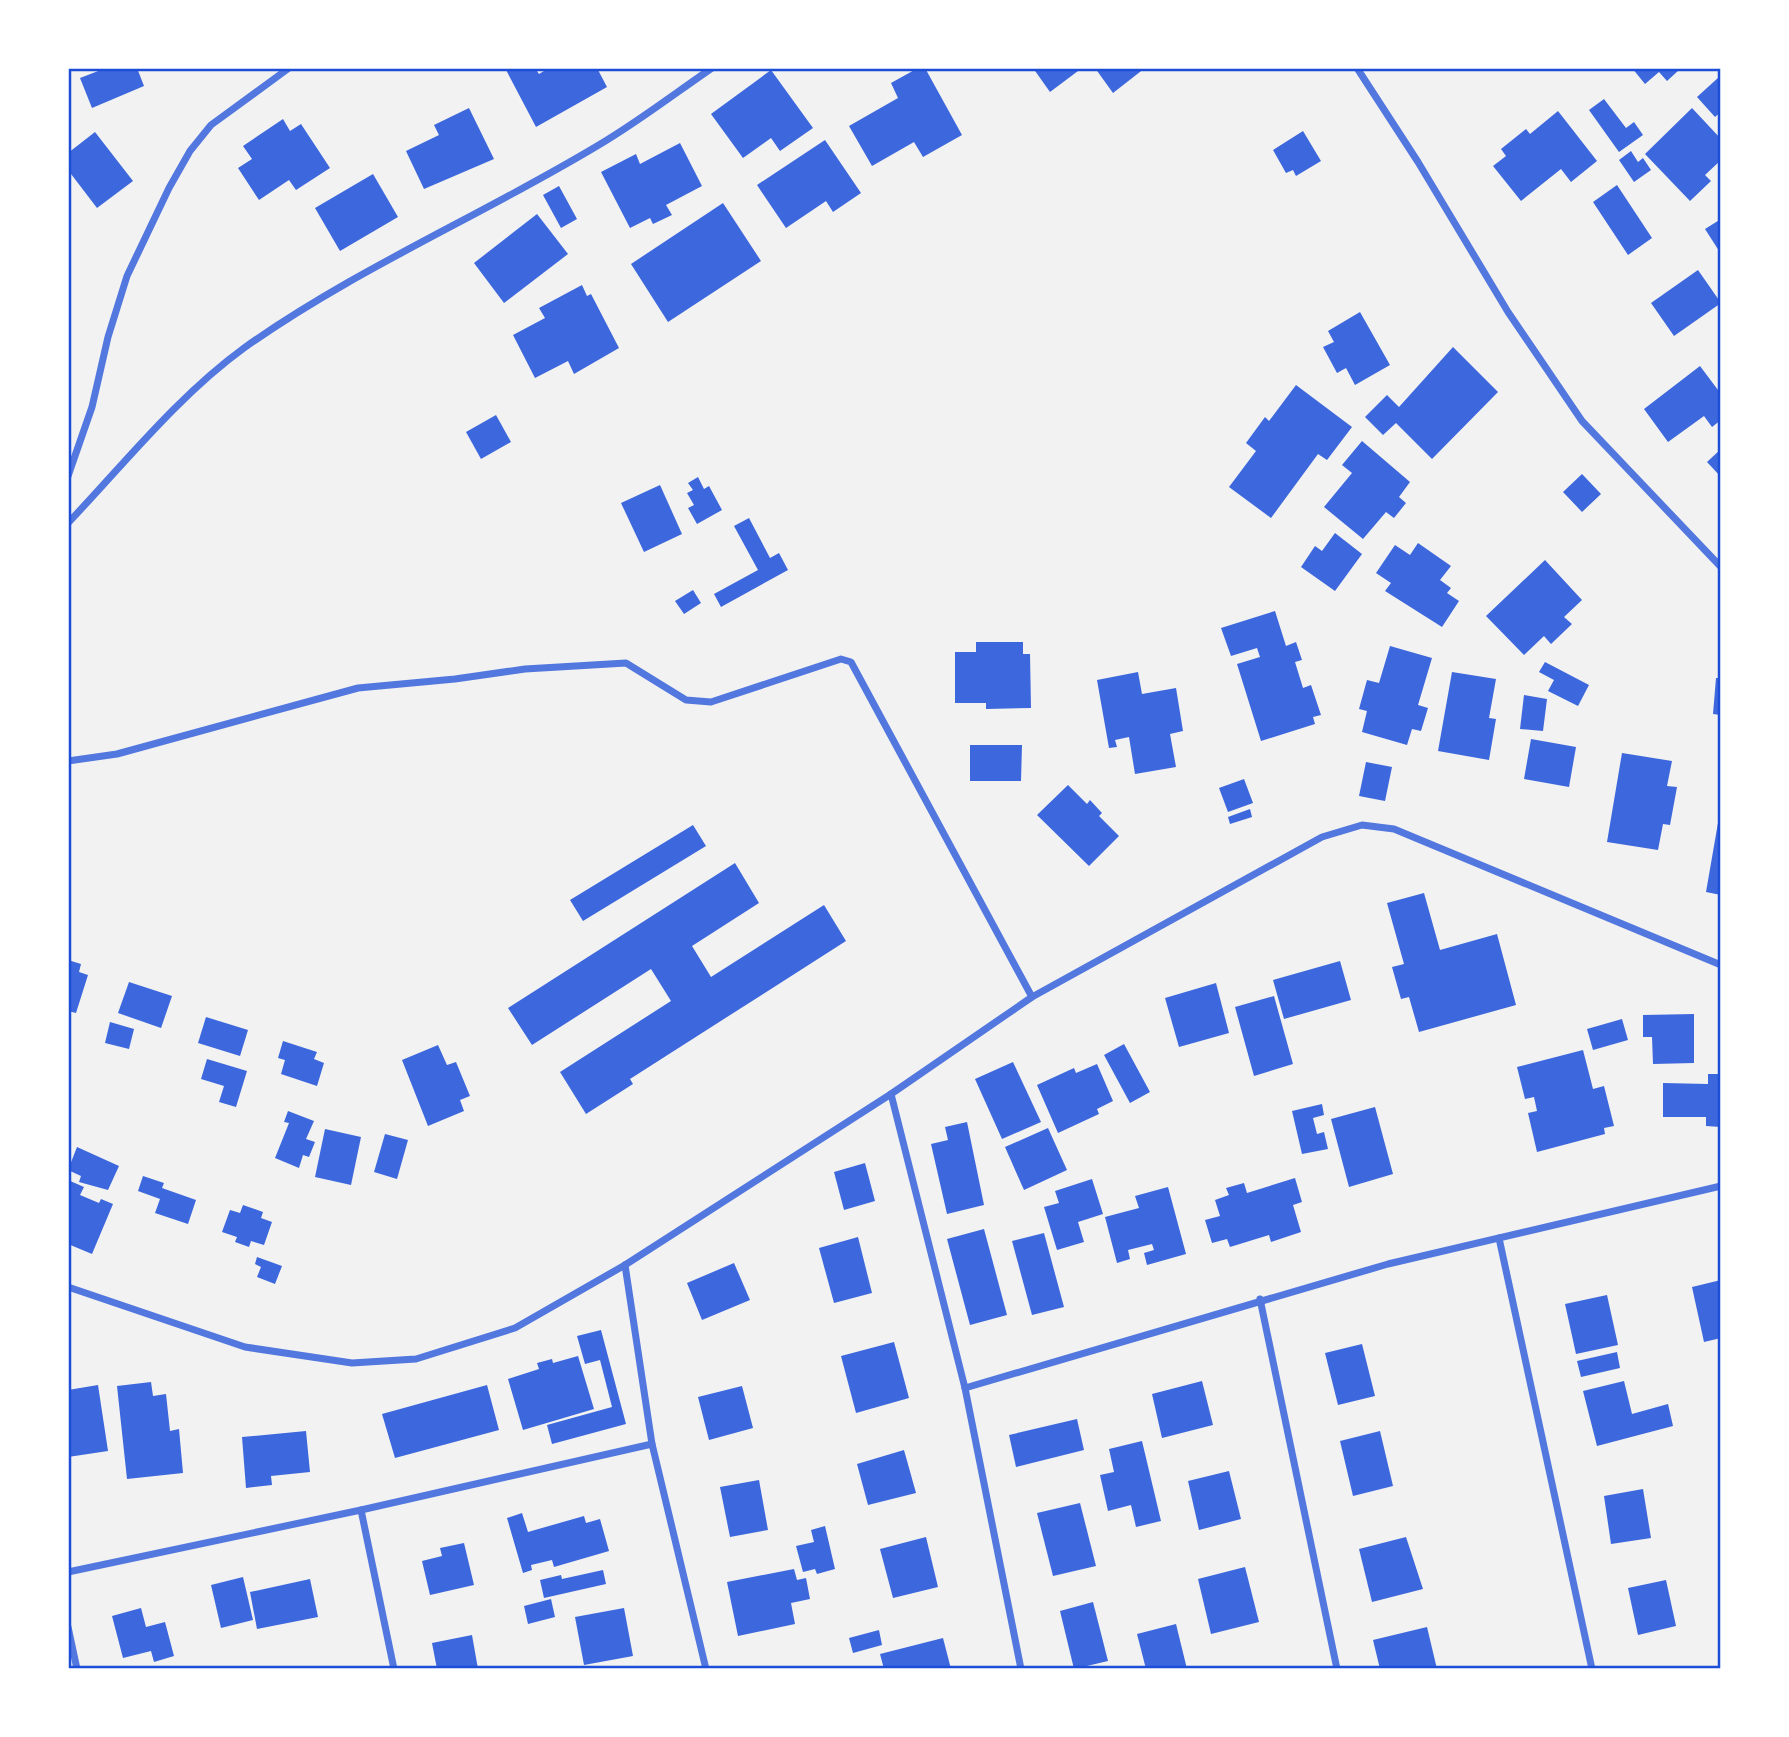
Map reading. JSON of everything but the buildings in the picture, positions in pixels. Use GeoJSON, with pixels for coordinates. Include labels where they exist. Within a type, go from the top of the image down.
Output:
{"type":"FeatureCollection","features":[{"type":"Feature","properties":{"kind":"street"},"geometry":{"type":"LineString","coordinates":[[68,476],[92,407],[108,337],[127,276],[169,188],[190,151],[211,125],[289,68]]}},
{"type":"Feature","properties":{"kind":"street"},"geometry":{"type":"LineString","coordinates":[[68,523],[196,389],[242,349],[300,311],[408,248],[607,140],[712,68]]}},
{"type":"Feature","properties":{"kind":"street"},"geometry":{"type":"LineString","coordinates":[[1357,68],[1508,312],[1582,421],[1721,567]]}},
{"type":"Feature","properties":{"kind":"street"},"geometry":{"type":"LineString","coordinates":[[68,761],[117,754],[358,688],[525,669],[626,663],[686,700],[711,702],[841,659],[851,662],[1032,997]]}},
{"type":"Feature","properties":{"kind":"street"},"geometry":{"type":"LineString","coordinates":[[68,1287],[245,1346],[352,1363],[416,1359],[515,1328],[625,1265],[891,1094],[1032,997],[1322,837],[1362,825],[1394,829],[1721,965]]}},
{"type":"Feature","properties":{"kind":"street"},"geometry":{"type":"LineString","coordinates":[[891,1094],[965,1388],[1021,1669]]}},
{"type":"Feature","properties":{"kind":"street"},"geometry":{"type":"LineString","coordinates":[[965,1388],[1260,1299],[1499,1238],[1721,1186]]}},
{"type":"Feature","properties":{"kind":"street"},"geometry":{"type":"LineString","coordinates":[[1499,1238],[1592,1669]]}},
{"type":"Feature","properties":{"kind":"street"},"geometry":{"type":"LineString","coordinates":[[625,1265],[652,1444],[706,1669]]}},
{"type":"Feature","properties":{"kind":"street"},"geometry":{"type":"LineString","coordinates":[[1260,1299],[1336,1669]]}},
{"type":"Feature","properties":{"kind":"street"},"geometry":{"type":"LineString","coordinates":[[68,1572],[361,1510],[652,1444]]}},
{"type":"Feature","properties":{"kind":"street"},"geometry":{"type":"LineString","coordinates":[[361,1510],[394,1669]]}},
{"type":"Feature","properties":{"kind":"street"},"geometry":{"type":"LineString","coordinates":[[68,1627],[77,1669]]}}]}
